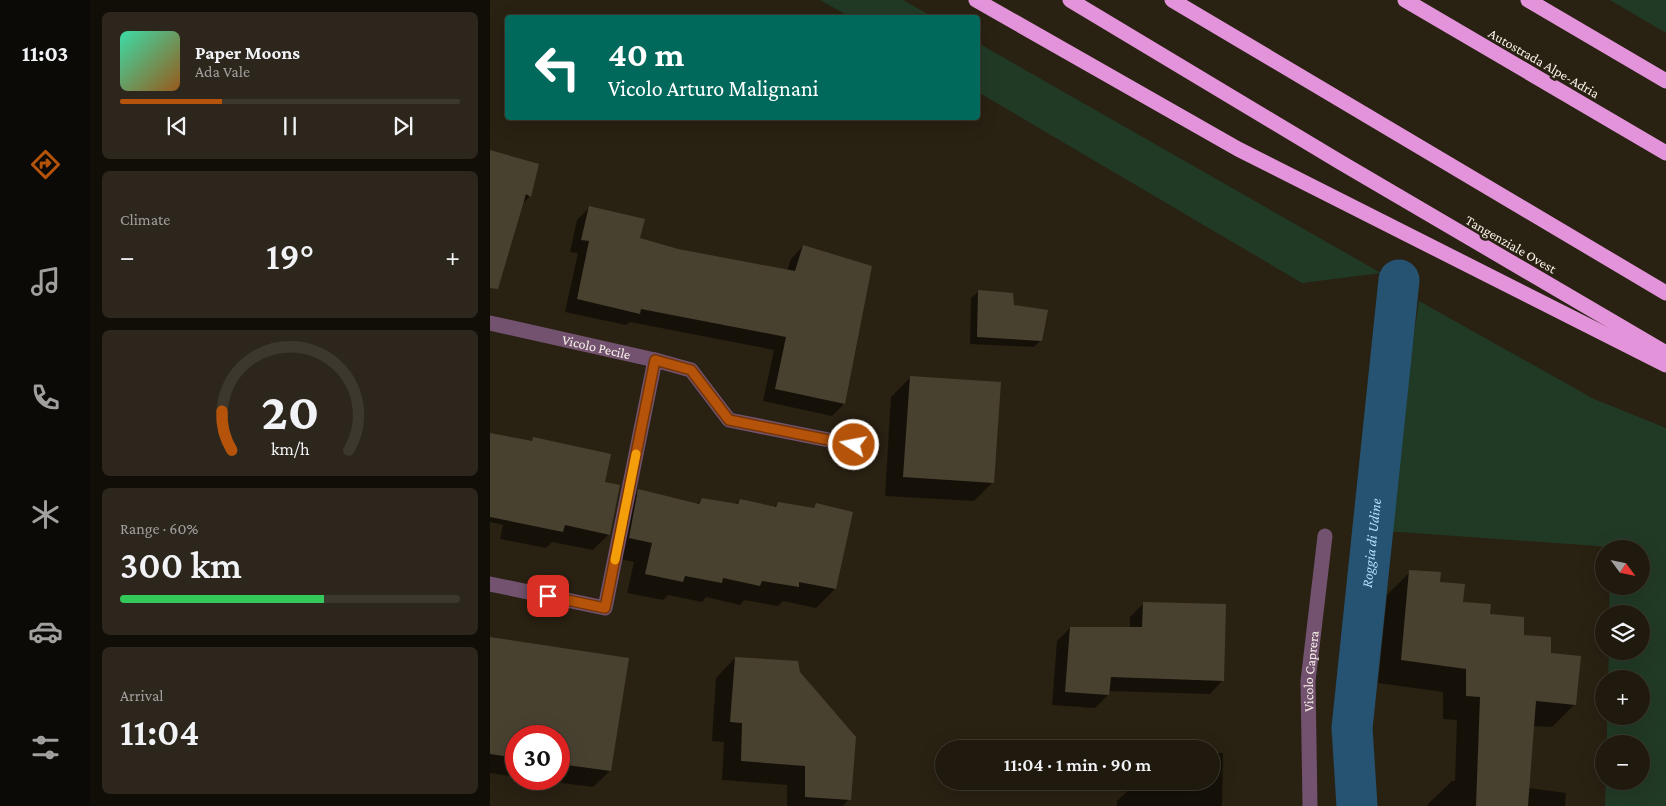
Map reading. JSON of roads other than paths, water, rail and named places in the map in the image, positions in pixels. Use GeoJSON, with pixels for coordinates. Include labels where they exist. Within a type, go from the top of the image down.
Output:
{"type":"FeatureCollection","features":[{"type":"Feature","properties":{"kind":"highway"},"geometry":{"type":"LineString","coordinates":[[976,0],[1238,150],[1666,366]]}},
{"type":"Feature","properties":{"kind":"highway","name":"Tangenziale Ovest"},"geometry":{"type":"LineString","coordinates":[[1070,0],[1340,162],[1666,353]]}},
{"type":"Feature","properties":{"kind":"highway"},"geometry":{"type":"LineString","coordinates":[[1172,0],[1666,293]]}},
{"type":"Feature","properties":{"kind":"highway","name":"Autostrada Alpe-Adria"},"geometry":{"type":"LineString","coordinates":[[1405,0],[1666,153]]}},
{"type":"Feature","properties":{"kind":"highway"},"geometry":{"type":"LineString","coordinates":[[1528,0],[1666,81]]}},
{"type":"Feature","properties":{"kind":"street","name":"Vicolo Pecile"},"geometry":{"type":"LineString","coordinates":[[490,323],[655,360],[691,370],[729,420],[854,445]]}},
{"type":"Feature","properties":{"kind":"street"},"geometry":{"type":"LineString","coordinates":[[490,584],[605,608],[655,360]]}},
{"type":"Feature","properties":{"kind":"street","name":"Vicolo Caprera"},"geometry":{"type":"LineString","coordinates":[[1310,806],[1308,681],[1325,536]]}},
{"type":"Feature","properties":{"kind":"waterway","name":"Roggia di Udine"},"geometry":{"type":"LineString","coordinates":[[1357,806],[1352,728],[1399,280]]}}]}
